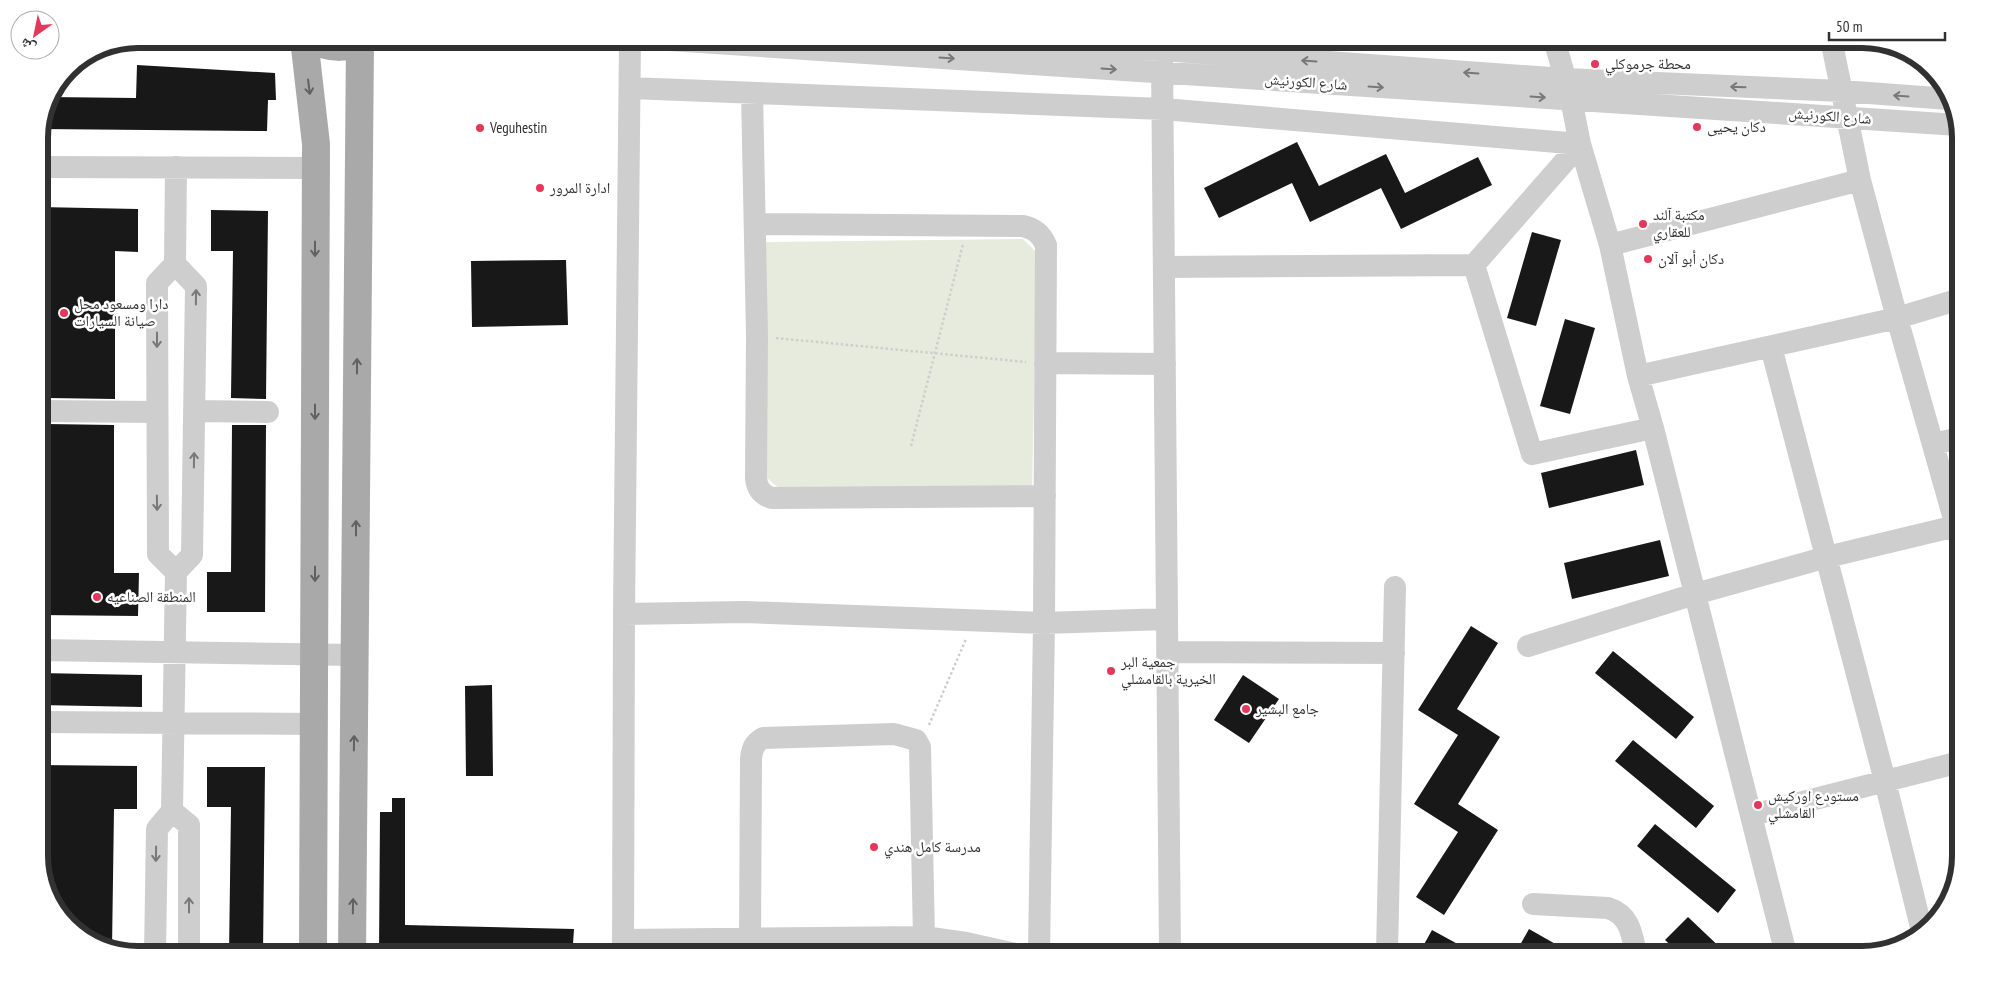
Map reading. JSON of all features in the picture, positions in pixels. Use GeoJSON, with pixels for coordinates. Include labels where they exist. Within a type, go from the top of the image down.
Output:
{"type":"FeatureCollection","features":[{"type":"Feature","properties":{"kind":"main road"},"geometry":{"type":"LineString","coordinates":[[305,48],[316,144],[313,946]]}},
{"type":"Feature","properties":{"kind":"main road"},"geometry":{"type":"LineString","coordinates":[[352,946],[362,48]]}},
{"type":"Feature","properties":{"kind":"street"},"geometry":{"type":"LineString","coordinates":[[623,946],[624,614],[630,48]]}},
{"type":"Feature","properties":{"kind":"street","name":"شارع الكورنيش"},"geometry":{"type":"LineString","coordinates":[[862,48],[1162,61],[1568,89],[1847,117],[1950,124]]}},
{"type":"Feature","properties":{"kind":"street","name":"شارع الكورنيش"},"geometry":{"type":"LineString","coordinates":[[1030,48],[1162,61]]}},
{"type":"Feature","properties":{"kind":"street"},"geometry":{"type":"LineString","coordinates":[[1557,48],[1580,144],[1610,245],[1638,376],[1653,428],[1784,946]]}},
{"type":"Feature","properties":{"kind":"street"},"geometry":{"type":"LineString","coordinates":[[1833,48],[1860,180],[1896,318],[1952,510]]}},
{"type":"Feature","properties":{"kind":"street"},"geometry":{"type":"LineString","coordinates":[[1162,61],[1170,946]]}},
{"type":"Feature","properties":{"kind":"street"},"geometry":{"type":"LineString","coordinates":[[630,88],[1163,109],[1580,144]]}},
{"type":"Feature","properties":{"kind":"street","name":"شارع الكورنيش"},"geometry":{"type":"LineString","coordinates":[[1568,89],[1842,91],[1942,98]]}},
{"type":"Feature","properties":{"kind":"street"},"geometry":{"type":"LineString","coordinates":[[752,93],[757,336],[756,478],[758,489],[772,498],[1045,496]]}},
{"type":"Feature","properties":{"kind":"street"},"geometry":{"type":"LineString","coordinates":[[1164,267],[1474,266],[1580,144]]}},
{"type":"Feature","properties":{"kind":"street"},"geometry":{"type":"LineString","coordinates":[[48,167],[315,168]]}},
{"type":"Feature","properties":{"kind":"street"},"geometry":{"type":"LineString","coordinates":[[176,167],[175,264],[157,283],[158,554],[176,572]]}},
{"type":"Feature","properties":{"kind":"street"},"geometry":{"type":"LineString","coordinates":[[1610,245],[1860,180]]}},
{"type":"Feature","properties":{"kind":"street"},"geometry":{"type":"LineString","coordinates":[[755,224],[1023,226],[1035,230],[1046,246],[1044,623],[1039,946]]}},
{"type":"Feature","properties":{"kind":"street"},"geometry":{"type":"LineString","coordinates":[[155,946],[157,829],[172,811],[176,572],[192,555],[196,286],[175,264]]}},
{"type":"Feature","properties":{"kind":"street"},"geometry":{"type":"LineString","coordinates":[[1474,266],[1532,454],[1653,428]]}},
{"type":"Feature","properties":{"kind":"street"},"geometry":{"type":"LineString","coordinates":[[1638,376],[1896,318],[1951,302]]}},
{"type":"Feature","properties":{"kind":"street"},"geometry":{"type":"LineString","coordinates":[[1770,347],[1827,556],[1920,924]]}},
{"type":"Feature","properties":{"kind":"street"},"geometry":{"type":"LineString","coordinates":[[1045,363],[1165,364]]}},
{"type":"Feature","properties":{"kind":"street"},"geometry":{"type":"LineString","coordinates":[[48,411],[157,412]]}},
{"type":"Feature","properties":{"kind":"street"},"geometry":{"type":"LineString","coordinates":[[194,412],[268,412]]}},
{"type":"Feature","properties":{"kind":"street"},"geometry":{"type":"LineString","coordinates":[[1933,444],[1951,440]]}},
{"type":"Feature","properties":{"kind":"street"},"geometry":{"type":"LineString","coordinates":[[1528,646],[1695,594],[1827,556],[1952,534]]}},
{"type":"Feature","properties":{"kind":"street"},"geometry":{"type":"LineString","coordinates":[[1387,946],[1395,587]]}},
{"type":"Feature","properties":{"kind":"street"},"geometry":{"type":"LineString","coordinates":[[624,614],[745,612],[1044,623],[1167,618]]}},
{"type":"Feature","properties":{"kind":"street"},"geometry":{"type":"LineString","coordinates":[[48,650],[355,655]]}},
{"type":"Feature","properties":{"kind":"street"},"geometry":{"type":"LineString","coordinates":[[1168,652],[1394,653]]}},
{"type":"Feature","properties":{"kind":"street"},"geometry":{"type":"LineString","coordinates":[[48,722],[314,724]]}},
{"type":"Feature","properties":{"kind":"street"},"geometry":{"type":"LineString","coordinates":[[750,939],[751,759],[752,750],[756,742],[763,738],[894,734],[916,740],[920,747],[924,937]]}},
{"type":"Feature","properties":{"kind":"street"},"geometry":{"type":"LineString","coordinates":[[1752,815],[1952,764]]}},
{"type":"Feature","properties":{"kind":"street"},"geometry":{"type":"LineString","coordinates":[[172,811],[189,826],[189,946]]}},
{"type":"Feature","properties":{"kind":"street"},"geometry":{"type":"LineString","coordinates":[[1533,904],[1608,908],[1617,911],[1630,925],[1634,946]]}},
{"type":"Feature","properties":{"kind":"street"},"geometry":{"type":"LineString","coordinates":[[639,946],[750,939],[924,937],[980,946]]}},
{"type":"Feature","properties":{"kind":"path"},"geometry":{"type":"LineString","coordinates":[[911,446],[968,225]]}},
{"type":"Feature","properties":{"kind":"path"},"geometry":{"type":"LineString","coordinates":[[757,336],[1045,363]]}},
{"type":"Feature","properties":{"kind":"path"},"geometry":{"type":"LineString","coordinates":[[928,727],[974,620]]}},
{"type":"Feature","properties":{"kind":"shaded area"},"geometry":{"type":"Polygon","coordinates":[[[1023,239],[1037,253],[1032,493],[783,492],[766,477],[766,242],[1023,239]]]}},
{"type":"Feature","properties":{"kind":"building"},"geometry":{"type":"Polygon","coordinates":[[[137,65],[275,73],[276,100],[268,100],[267,131],[48,129],[57,97],[136,98],[137,65]]]}},
{"type":"Feature","properties":{"kind":"building"},"geometry":{"type":"Polygon","coordinates":[[[1297,142],[1319,186],[1386,154],[1405,193],[1478,157],[1492,185],[1401,229],[1381,188],[1310,222],[1292,183],[1219,218],[1204,188],[1297,142]]]}},
{"type":"Feature","properties":{"kind":"building"},"geometry":{"type":"Polygon","coordinates":[[[48,207],[138,209],[138,252],[115,251],[115,399],[48,398],[48,207]]]}},
{"type":"Feature","properties":{"kind":"building"},"geometry":{"type":"Polygon","coordinates":[[[211,210],[268,211],[266,399],[231,398],[233,251],[211,251],[211,210]]]}},
{"type":"Feature","properties":{"kind":"building"},"geometry":{"type":"Polygon","coordinates":[[[1532,232],[1561,240],[1536,326],[1507,318],[1532,232]]]}},
{"type":"Feature","properties":{"kind":"building"},"geometry":{"type":"Polygon","coordinates":[[[566,260],[568,325],[472,327],[471,261],[566,260]]]}},
{"type":"Feature","properties":{"kind":"building"},"geometry":{"type":"Polygon","coordinates":[[[1565,319],[1595,328],[1570,414],[1540,406],[1565,319]]]}},
{"type":"Feature","properties":{"kind":"building"},"geometry":{"type":"Polygon","coordinates":[[[48,424],[114,425],[114,573],[139,573],[138,616],[48,615],[48,424]]]}},
{"type":"Feature","properties":{"kind":"building"},"geometry":{"type":"Polygon","coordinates":[[[232,425],[266,425],[265,612],[207,612],[207,572],[231,572],[232,425]]]}},
{"type":"Feature","properties":{"kind":"building"},"geometry":{"type":"Polygon","coordinates":[[[1636,450],[1644,485],[1549,508],[1541,473],[1636,450]]]}},
{"type":"Feature","properties":{"kind":"building"},"geometry":{"type":"Polygon","coordinates":[[[1660,540],[1669,576],[1572,599],[1564,563],[1660,540]]]}},
{"type":"Feature","properties":{"kind":"building"},"geometry":{"type":"Polygon","coordinates":[[[1471,626],[1498,643],[1457,709],[1500,737],[1458,804],[1498,830],[1444,915],[1416,897],[1458,832],[1414,804],[1458,735],[1418,710],[1471,626]]]}},
{"type":"Feature","properties":{"kind":"building"},"geometry":{"type":"Polygon","coordinates":[[[1613,651],[1694,717],[1676,739],[1595,673],[1613,651]]]}},
{"type":"Feature","properties":{"kind":"building"},"geometry":{"type":"Polygon","coordinates":[[[48,673],[142,675],[142,707],[48,705],[48,673]]]}},
{"type":"Feature","properties":{"kind":"building","name":"جامع البشير"},"geometry":{"type":"Polygon","coordinates":[[[1243,675],[1279,699],[1249,743],[1214,720],[1243,675]]]}},
{"type":"Feature","properties":{"kind":"building"},"geometry":{"type":"Polygon","coordinates":[[[492,685],[493,776],[466,776],[465,686],[492,685]]]}},
{"type":"Feature","properties":{"kind":"building"},"geometry":{"type":"Polygon","coordinates":[[[1633,740],[1714,806],[1696,828],[1615,761],[1633,740]]]}},
{"type":"Feature","properties":{"kind":"building"},"geometry":{"type":"Polygon","coordinates":[[[48,765],[137,766],[137,809],[114,809],[112,941],[103,939],[78,923],[63,906],[52,885],[48,862],[48,765]]]}},
{"type":"Feature","properties":{"kind":"building"},"geometry":{"type":"Polygon","coordinates":[[[207,767],[265,767],[263,946],[229,946],[231,807],[207,807],[207,767]]]}},
{"type":"Feature","properties":{"kind":"building"},"geometry":{"type":"Polygon","coordinates":[[[392,798],[405,798],[405,925],[574,929],[573,944],[568,944],[568,946],[379,946],[380,812],[392,812],[392,798]]]}},
{"type":"Feature","properties":{"kind":"building"},"geometry":{"type":"Polygon","coordinates":[[[1655,824],[1736,890],[1718,913],[1637,846],[1655,824]]]}},
{"type":"Feature","properties":{"kind":"building"},"geometry":{"type":"Polygon","coordinates":[[[1688,917],[1719,946],[1671,946],[1665,940],[1688,917]]]}},
{"type":"Feature","properties":{"kind":"building"},"geometry":{"type":"Polygon","coordinates":[[[1529,929],[1559,946],[1519,946],[1529,929]]]}},
{"type":"Feature","properties":{"kind":"building"},"geometry":{"type":"Polygon","coordinates":[[[1432,930],[1461,946],[1423,946],[1432,930]]]}},
{"type":"Feature","properties":{"kind":"place","name":"محطة جرموكلي"},"geometry":{"type":"Point","coordinates":[1595,64]}},
{"type":"Feature","properties":{"kind":"place","name":"دكان يحيى"},"geometry":{"type":"Point","coordinates":[1697,127]}},
{"type":"Feature","properties":{"kind":"place","name":"Veguhestin"},"geometry":{"type":"Point","coordinates":[480,128]}},
{"type":"Feature","properties":{"kind":"place","name":"ادارة المرور"},"geometry":{"type":"Point","coordinates":[540,188]}},
{"type":"Feature","properties":{"kind":"place","name":"مكتبة آلند للعقاري"},"geometry":{"type":"Point","coordinates":[1643,224]}},
{"type":"Feature","properties":{"kind":"place","name":"دكان أبو آلان"},"geometry":{"type":"Point","coordinates":[1648,259]}},
{"type":"Feature","properties":{"kind":"place","name":"دارا ومسعود محل صيانة السيارات"},"geometry":{"type":"Point","coordinates":[64,313]}},
{"type":"Feature","properties":{"kind":"place","name":"المنطقة الصناعيه"},"geometry":{"type":"Point","coordinates":[97,597]}},
{"type":"Feature","properties":{"kind":"place","name":"جمعية البر الخيرية بالقامشلي"},"geometry":{"type":"Point","coordinates":[1111,671]}},
{"type":"Feature","properties":{"kind":"place","name":"جامع البشير"},"geometry":{"type":"Point","coordinates":[1246,709]}},
{"type":"Feature","properties":{"kind":"place","name":"مستودع اوركيش القامشلي"},"geometry":{"type":"Point","coordinates":[1758,805]}},
{"type":"Feature","properties":{"kind":"place","name":"مدرسة كامل هندي"},"geometry":{"type":"Point","coordinates":[874,847]}}]}
